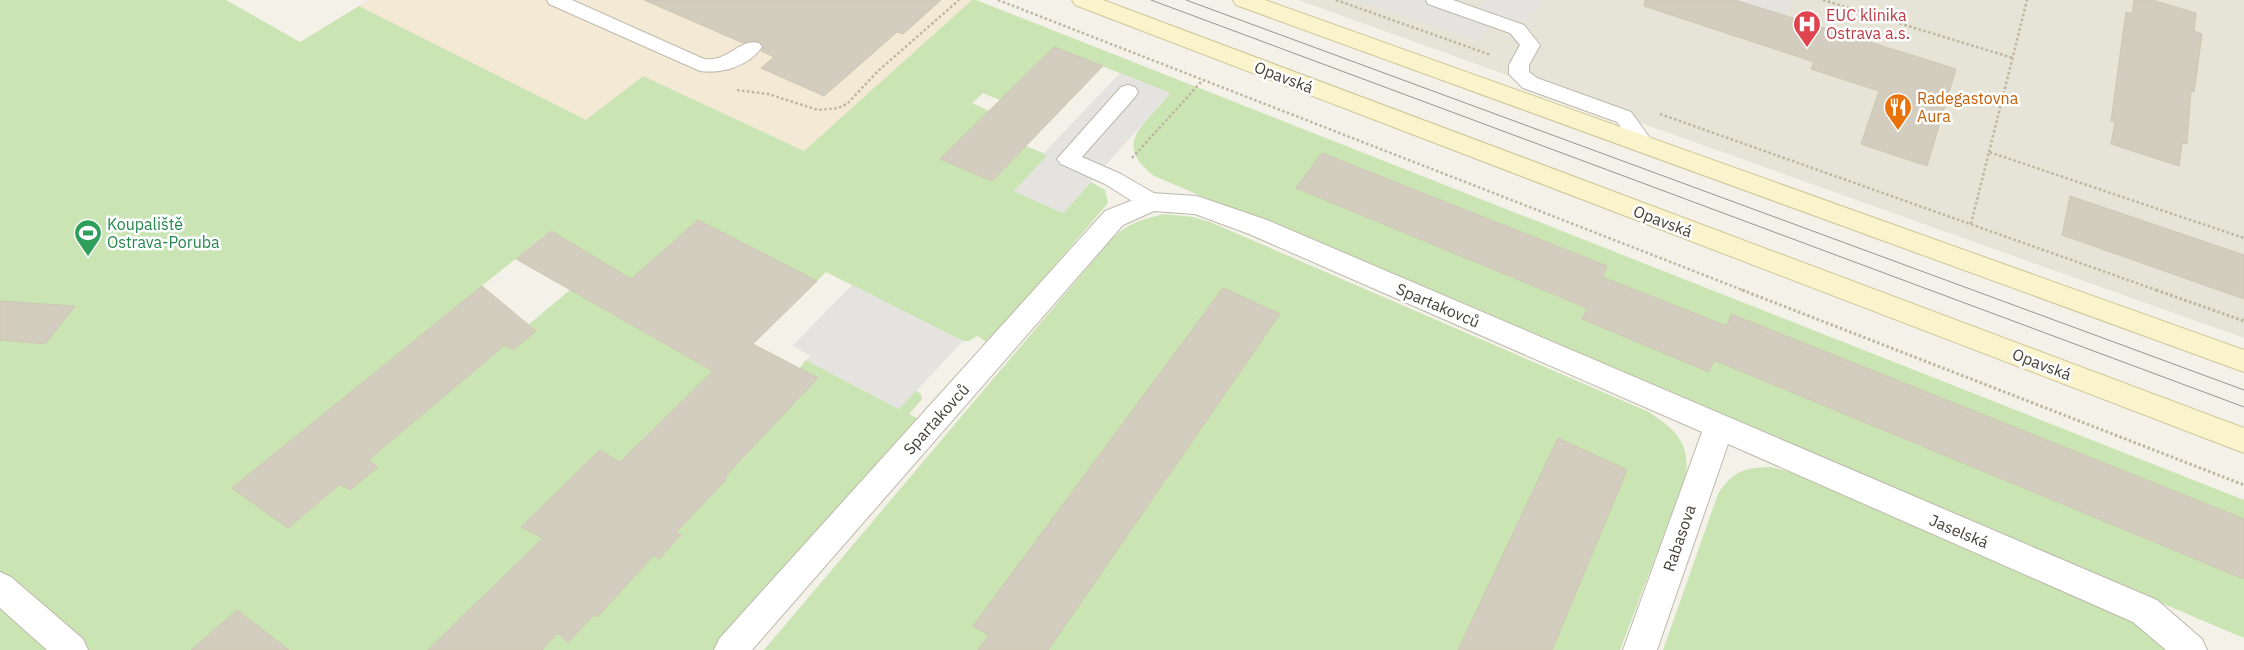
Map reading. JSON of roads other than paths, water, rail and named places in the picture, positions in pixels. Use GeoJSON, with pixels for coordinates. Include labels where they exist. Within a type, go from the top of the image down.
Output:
{"type":"FeatureCollection","features":[{"type":"Feature","properties":{"kind":"main road","name":"Opavská"},"geometry":{"type":"LineString","coordinates":[[1082,0],[2244,441]]}},
{"type":"Feature","properties":{"kind":"main road"},"geometry":{"type":"LineString","coordinates":[[1244,0],[2244,361]]}},
{"type":"Feature","properties":{"kind":"street","name":"Spartakovců"},"geometry":{"type":"LineString","coordinates":[[731,650],[1114,218],[1151,202],[1196,205],[1258,227],[1719,426]]}},
{"type":"Feature","properties":{"kind":"street","name":"Rabasova"},"geometry":{"type":"LineString","coordinates":[[1640,650],[1719,426]]}},
{"type":"Feature","properties":{"kind":"street","name":"Jaselská"},"geometry":{"type":"LineString","coordinates":[[1719,426],[2145,611],[2190,650]]}},
{"type":"Feature","properties":{"kind":"street"},"geometry":{"type":"LineString","coordinates":[[0,587],[72,650]]}},
{"type":"Feature","properties":{"kind":"lane"},"geometry":{"type":"LineString","coordinates":[[556,0],[687,61],[700,65],[725,65],[737,59],[752,47]]}},
{"type":"Feature","properties":{"kind":"lane"},"geometry":{"type":"LineString","coordinates":[[1435,0],[1517,29],[1530,45],[1519,64],[1519,74],[1530,83],[1624,116],[1645,145]]}},
{"type":"Feature","properties":{"kind":"lane","name":"Spartakovců"},"geometry":{"type":"LineString","coordinates":[[1128,92],[1068,159],[1113,179],[1151,202]]}},
{"type":"Feature","properties":{"kind":"tram line"},"geometry":{"type":"LineString","coordinates":[[1151,0],[2244,407]]}},
{"type":"Feature","properties":{"kind":"tram line"},"geometry":{"type":"LineString","coordinates":[[1186,0],[2244,390]]}},
{"type":"Feature","properties":{"kind":"place","name":"EUC klinika Ostrava a.s."},"geometry":{"type":"Point","coordinates":[1807,48]}},
{"type":"Feature","properties":{"kind":"place","name":"Radegastovna Aura"},"geometry":{"type":"Point","coordinates":[1898,131]}},
{"type":"Feature","properties":{"kind":"place","name":"Koupaliště Ostrava-Poruba"},"geometry":{"type":"Point","coordinates":[88,257]}}]}
